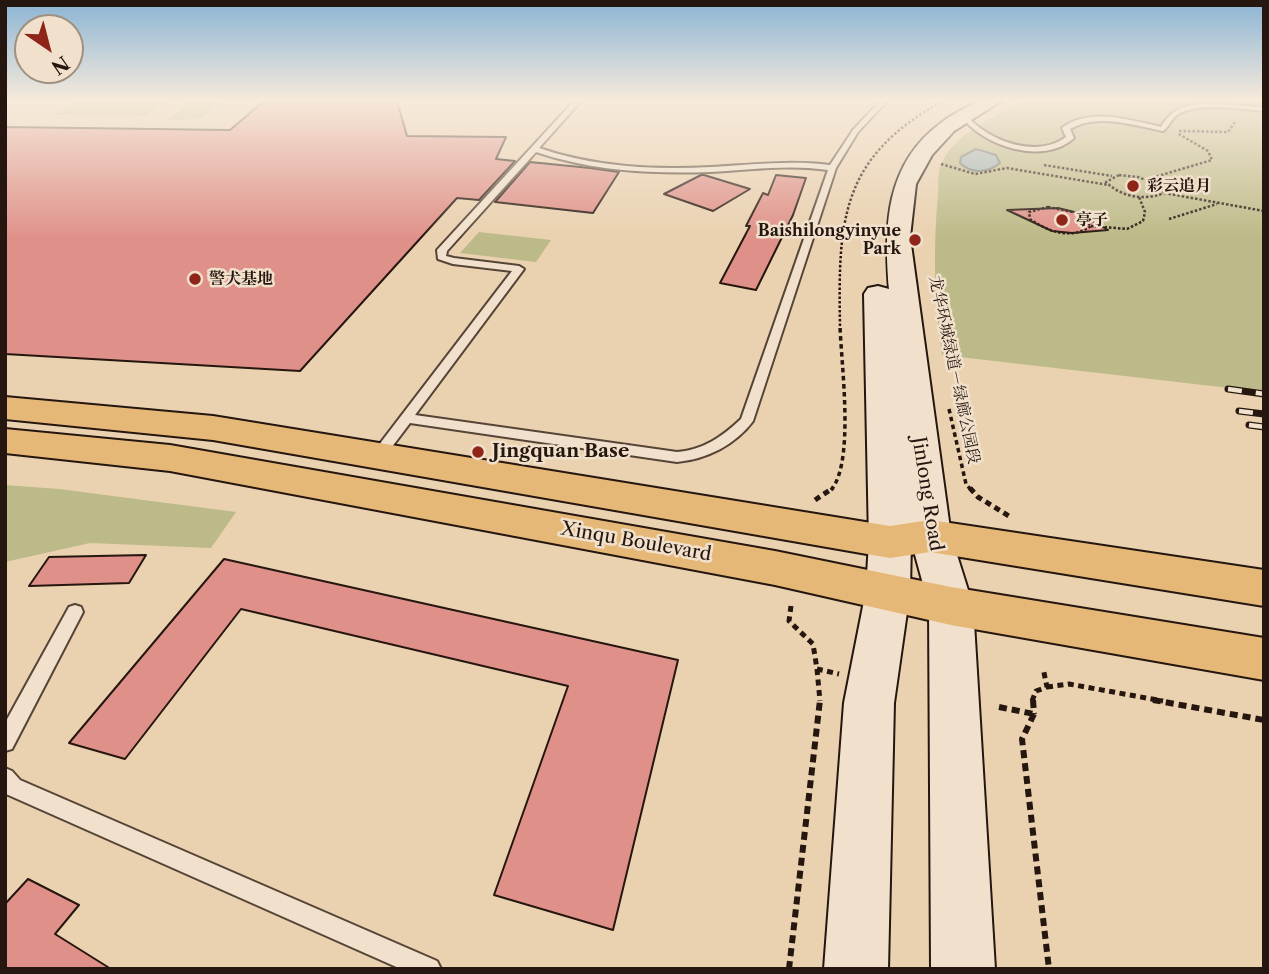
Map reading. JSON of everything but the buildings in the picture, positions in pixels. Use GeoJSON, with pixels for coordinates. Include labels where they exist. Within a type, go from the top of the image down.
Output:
{"type":"FeatureCollection","features":[{"type":"Feature","properties":{"kind":"main road","name":"Jinlong Road"},"geometry":{"type":"LineString","coordinates":[[908,146],[885,182],[879,202],[875,251],[903,556],[951,606],[957,718],[963,969]]}},
{"type":"Feature","properties":{"kind":"main road","name":"Jinlong Road"},"geometry":{"type":"LineString","coordinates":[[856,969],[869,703],[903,556],[897,237],[905,184],[923,152],[939,151],[943,146]]}},
{"type":"Feature","properties":{"kind":"main road","name":"Xinqu Boulevard"},"geometry":{"type":"LineString","coordinates":[[5,408],[213,428],[903,556],[951,606],[1264,659]]}},
{"type":"Feature","properties":{"kind":"main road","name":"Xinqu Boulevard"},"geometry":{"type":"LineString","coordinates":[[5,441],[170,458],[903,556],[1264,588]]}},
{"type":"Feature","properties":{"kind":"lane"},"geometry":{"type":"LineString","coordinates":[[377,457],[519,269],[453,261],[441,257],[442,250],[536,146]]}},
{"type":"Feature","properties":{"kind":"lane"},"geometry":{"type":"LineString","coordinates":[[407,418],[677,457],[693,457],[727,441],[747,421],[832,168],[845,146]]}},
{"type":"Feature","properties":{"kind":"lane"},"geometry":{"type":"LineString","coordinates":[[1017,146],[1043,149],[1051,146]]}},
{"type":"Feature","properties":{"kind":"lane"},"geometry":{"type":"LineString","coordinates":[[534,149],[577,164],[624,169],[680,171],[796,163],[832,168]]}},
{"type":"Feature","properties":{"kind":"lane"},"geometry":{"type":"LineString","coordinates":[[5,741],[75,612]]}},
{"type":"Feature","properties":{"kind":"lane"},"geometry":{"type":"LineString","coordinates":[[5,778],[13,787],[429,969]]}},
{"type":"Feature","properties":{"kind":"path"},"geometry":{"type":"LineString","coordinates":[[1147,179],[1155,174],[1192,169],[1212,160],[1208,150],[1201,146]]}},
{"type":"Feature","properties":{"kind":"path"},"geometry":{"type":"LineString","coordinates":[[939,151],[975,174],[1006,168],[1108,185],[1138,197],[1155,197],[1164,193],[1264,211]]}},
{"type":"Feature","properties":{"kind":"path"},"geometry":{"type":"LineString","coordinates":[[1006,168],[1009,160]]}},
{"type":"Feature","properties":{"kind":"path"},"geometry":{"type":"LineString","coordinates":[[1108,185],[1107,178],[1112,176],[1147,179],[1161,186],[1164,193]]}},
{"type":"Feature","properties":{"kind":"path"},"geometry":{"type":"LineString","coordinates":[[1091,226],[1085,217],[1058,208],[1033,209],[1028,215],[1035,224],[1062,233],[1081,232],[1091,226],[1127,229],[1143,221],[1145,212],[1138,197]]}},
{"type":"Feature","properties":{"kind":"path"},"geometry":{"type":"LineString","coordinates":[[1169,219],[1217,203]]}},
{"type":"Feature","properties":{"kind":"path","name":"龙华环城绿道－绿廊公园段"},"geometry":{"type":"LineString","coordinates":[[948,403],[966,484],[978,497],[1011,517],[1013,522]]}},
{"type":"Feature","properties":{"kind":"path"},"geometry":{"type":"LineString","coordinates":[[789,969],[821,693],[813,644],[789,621],[791,606]]}},
{"type":"Feature","properties":{"kind":"path"},"geometry":{"type":"LineString","coordinates":[[1043,668],[1047,687]]}},
{"type":"Feature","properties":{"kind":"path"},"geometry":{"type":"LineString","coordinates":[[817,669],[840,674]]}},
{"type":"Feature","properties":{"kind":"path"},"geometry":{"type":"LineString","coordinates":[[1048,969],[1022,739],[1034,714],[1032,702],[1036,691],[1069,684],[1264,720]]}},
{"type":"Feature","properties":{"kind":"path"},"geometry":{"type":"LineString","coordinates":[[999,708],[1034,714]]}},
{"type":"Feature","properties":{"kind":"shaded area"},"geometry":{"type":"Polygon","coordinates":[[[953,146],[1264,146],[1264,392],[942,355],[937,314],[935,255],[940,165],[953,146]]]}},
{"type":"Feature","properties":{"kind":"shaded area"},"geometry":{"type":"Polygon","coordinates":[[[479,232],[551,240],[536,262],[460,253],[479,232]]]}},
{"type":"Feature","properties":{"kind":"shaded area"},"geometry":{"type":"Polygon","coordinates":[[[5,485],[59,489],[236,512],[211,548],[90,543],[5,562],[5,485]]]}},
{"type":"Feature","properties":{"kind":"water"},"geometry":{"type":"Polygon","coordinates":[[[976,149],[996,155],[1000,163],[980,171],[964,167],[960,163],[961,157],[976,149]]]}},
{"type":"Feature","properties":{"kind":"railway"},"geometry":{"type":"LineString","coordinates":[[1228,389],[1264,394]]}},
{"type":"Feature","properties":{"kind":"railway"},"geometry":{"type":"LineString","coordinates":[[1239,411],[1264,414]]}},
{"type":"Feature","properties":{"kind":"railway"},"geometry":{"type":"LineString","coordinates":[[1249,425],[1264,427]]}},
{"type":"Feature","properties":{"kind":"place","name":"彩云追月"},"geometry":{"type":"Point","coordinates":[1133,186]}},
{"type":"Feature","properties":{"kind":"place","name":"亭子"},"geometry":{"type":"Point","coordinates":[1062,220]}},
{"type":"Feature","properties":{"kind":"place","name":"Baishilongyinyue Park"},"geometry":{"type":"Point","coordinates":[915,240]}},
{"type":"Feature","properties":{"kind":"place","name":"警犬基地"},"geometry":{"type":"Point","coordinates":[195,279]}},
{"type":"Feature","properties":{"kind":"place","name":"Jingquan Base"},"geometry":{"type":"Point","coordinates":[478,452]}}]}
